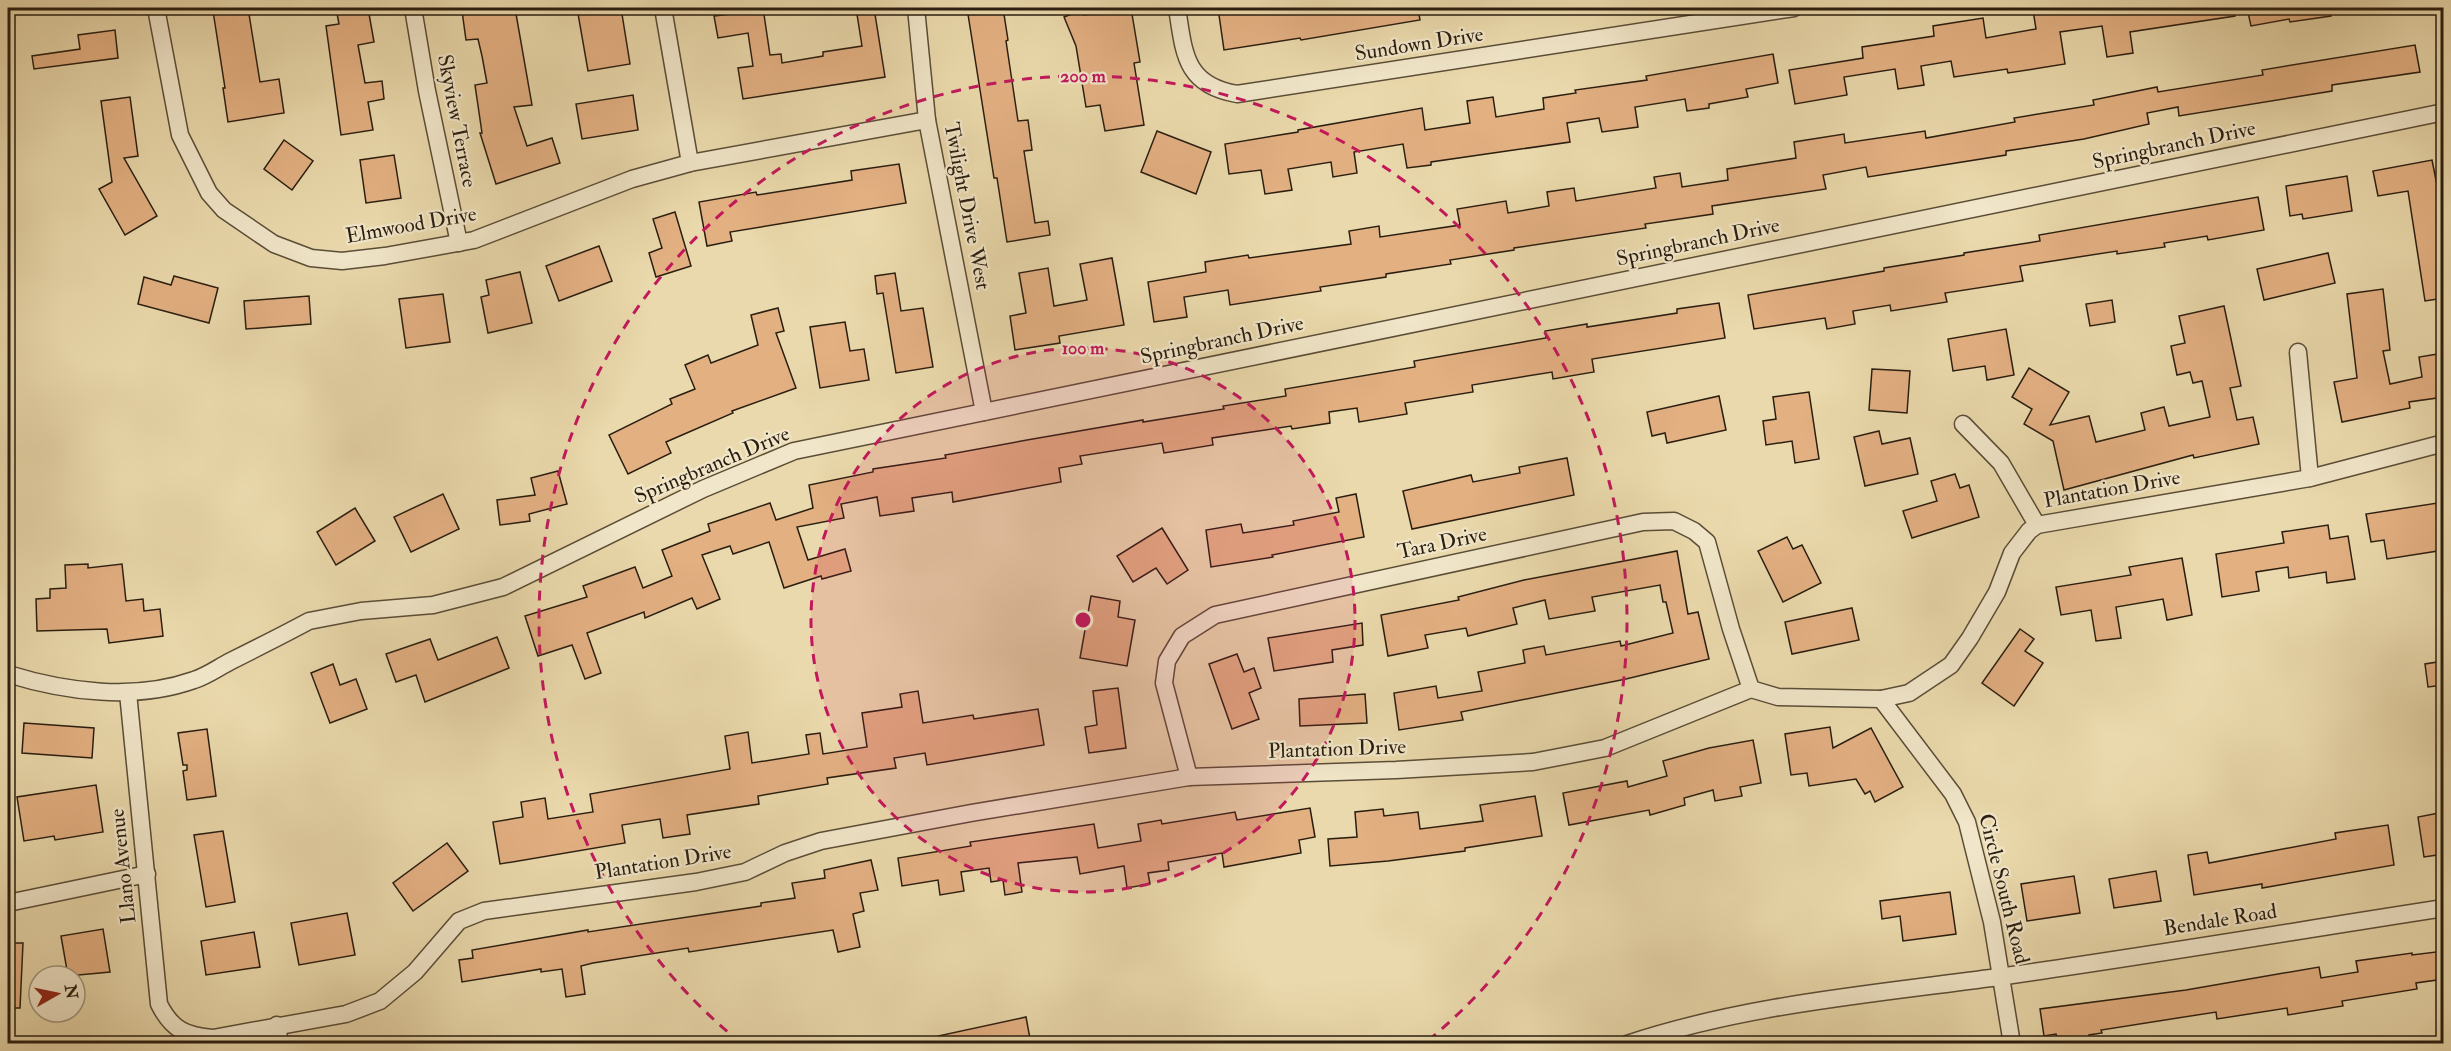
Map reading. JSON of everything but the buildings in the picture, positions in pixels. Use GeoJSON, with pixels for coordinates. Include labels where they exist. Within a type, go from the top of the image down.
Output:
{"type":"FeatureCollection","features":[{"type":"Feature","properties":{"kind":"street","name":"Elmwood Drive"},"geometry":{"type":"LineString","coordinates":[[156,8],[180,135],[209,193],[224,210],[274,244],[311,258],[342,261],[385,256],[474,240],[632,179],[690,163],[927,120]]}},
{"type":"Feature","properties":{"kind":"street","name":"Skyview Terrace"},"geometry":{"type":"LineString","coordinates":[[413,8],[427,91],[459,243]]}},
{"type":"Feature","properties":{"kind":"street"},"geometry":{"type":"LineString","coordinates":[[663,8],[690,163]]}},
{"type":"Feature","properties":{"kind":"street","name":"Twilight Drive West"},"geometry":{"type":"LineString","coordinates":[[916,8],[927,120],[984,412]]}},
{"type":"Feature","properties":{"kind":"street","name":"Sundown Drive"},"geometry":{"type":"LineString","coordinates":[[1177,8],[1185,55],[1192,70],[1204,83],[1220,91],[1237,94],[1794,8]]}},
{"type":"Feature","properties":{"kind":"street","name":"Springbranch Drive"},"geometry":{"type":"LineString","coordinates":[[8,674],[32,681],[128,693],[160,689],[194,680],[309,621],[361,611],[433,605],[503,587],[703,489],[794,451],[2444,112]]}},
{"type":"Feature","properties":{"kind":"street"},"geometry":{"type":"LineString","coordinates":[[2298,352],[2310,478]]}},
{"type":"Feature","properties":{"kind":"street"},"geometry":{"type":"LineString","coordinates":[[1963,424],[2001,463],[2037,525]]}},
{"type":"Feature","properties":{"kind":"street","name":"Plantation Drive"},"geometry":{"type":"LineString","coordinates":[[178,1028],[192,1036],[213,1038],[346,1014],[380,1001],[415,972],[459,921],[484,911],[696,882],[745,872],[785,853],[821,841],[970,813],[1190,777],[1396,770],[1533,762],[1605,748],[1751,689],[1778,697],[1881,699],[1909,693],[1951,665],[1997,592],[2012,553],[2029,531],[2037,525],[2310,478],[2444,443]]}},
{"type":"Feature","properties":{"kind":"street","name":"Tara Drive"},"geometry":{"type":"LineString","coordinates":[[1190,777],[1164,683],[1167,661],[1182,636],[1215,615],[1643,522],[1674,521],[1694,531],[1707,542],[1731,630],[1751,689]]}},
{"type":"Feature","properties":{"kind":"street","name":"Llano Avenue"},"geometry":{"type":"LineString","coordinates":[[128,693],[159,1004],[166,1018],[178,1028]]}},
{"type":"Feature","properties":{"kind":"street","name":"Circle South Road"},"geometry":{"type":"LineString","coordinates":[[1881,699],[1953,794],[1967,822],[2003,976],[2012,1044]]}},
{"type":"Feature","properties":{"kind":"street"},"geometry":{"type":"LineString","coordinates":[[8,903],[147,874]]}},
{"type":"Feature","properties":{"kind":"street","name":"Bendale Road"},"geometry":{"type":"LineString","coordinates":[[1628,1044],[1673,1028],[1776,1008],[2003,976],[2444,908]]}},
{"type":"Feature","properties":{"kind":"street"},"geometry":{"type":"LineString","coordinates":[[277,1025],[280,1044]]}}]}
